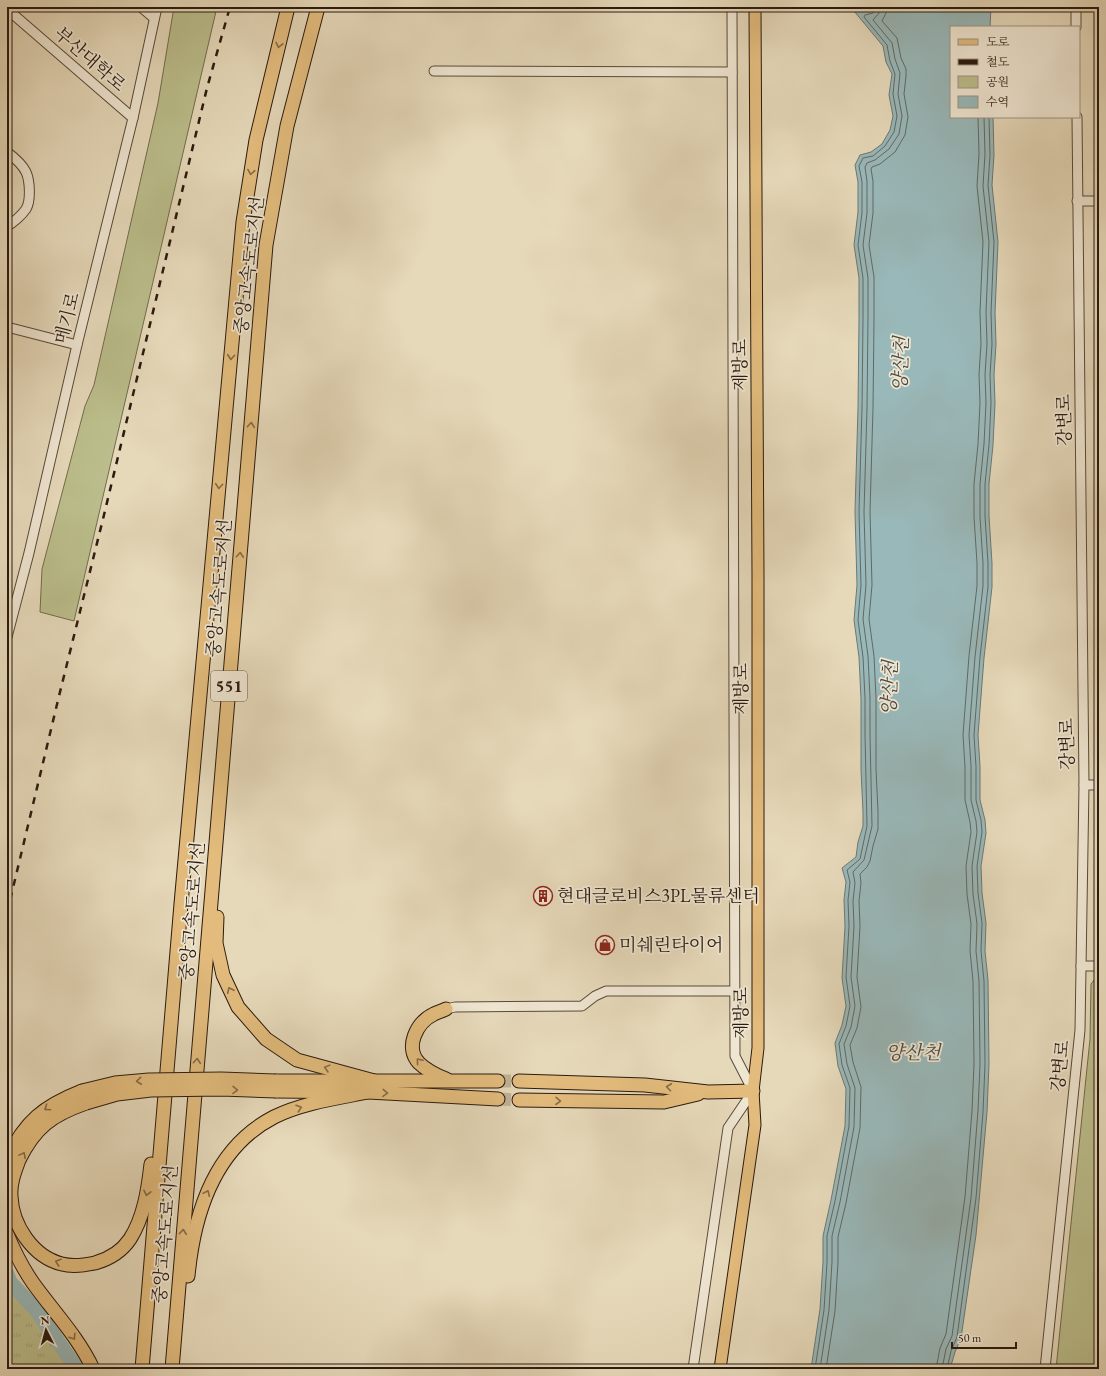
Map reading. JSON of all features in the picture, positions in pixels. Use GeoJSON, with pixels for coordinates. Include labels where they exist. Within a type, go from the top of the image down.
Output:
{"type":"FeatureCollection","features":[{"type":"Feature","properties":{"kind":"highway","name":"중앙고속도로지선"},"geometry":{"type":"LineString","coordinates":[[142,1369],[243,222],[256,140],[288,7]]}},
{"type":"Feature","properties":{"kind":"highway","name":"중앙고속도로지선"},"geometry":{"type":"LineString","coordinates":[[172,1369],[266,245],[287,126],[318,7]]}},
{"type":"Feature","properties":{"kind":"highway"},"geometry":{"type":"LineString","coordinates":[[238,585],[242,608],[217,902],[216,943],[223,975],[238,1007],[266,1039],[297,1060],[378,1082]]}},
{"type":"Feature","properties":{"kind":"highway"},"geometry":{"type":"LineString","coordinates":[[175,989],[166,1006],[149,1181],[142,1214],[132,1235],[120,1250],[102,1261],[87,1265],[71,1266],[49,1259],[32,1245],[22,1232],[15,1218],[11,1195],[14,1172],[27,1146],[39,1129],[55,1116],[84,1097],[115,1083],[149,1080],[221,1079],[276,1086],[498,1099]]}},
{"type":"Feature","properties":{"kind":"highway"},"geometry":{"type":"LineString","coordinates":[[446,1009],[433,1014],[421,1024],[415,1033],[412,1044],[413,1054],[419,1063],[430,1072],[451,1081]]}},
{"type":"Feature","properties":{"kind":"highway"},"geometry":{"type":"LineString","coordinates":[[276,1086],[378,1082],[498,1081]]}},
{"type":"Feature","properties":{"kind":"highway"},"geometry":{"type":"LineString","coordinates":[[519,1081],[645,1085],[708,1092],[753,1091]]}},
{"type":"Feature","properties":{"kind":"highway"},"geometry":{"type":"LineString","coordinates":[[179,1369],[188,1267],[198,1215],[205,1195],[217,1172],[230,1153],[258,1126],[275,1117],[304,1106],[368,1092]]}},
{"type":"Feature","properties":{"kind":"highway"},"geometry":{"type":"LineString","coordinates":[[519,1100],[664,1102],[708,1092]]}},
{"type":"Feature","properties":{"kind":"highway"},"geometry":{"type":"LineString","coordinates":[[7,1158],[18,1137],[44,1110],[60,1100],[84,1097]]}},
{"type":"Feature","properties":{"kind":"highway"},"geometry":{"type":"LineString","coordinates":[[7,1234],[17,1258],[34,1284],[66,1325],[93,1369]]}},
{"type":"Feature","properties":{"kind":"main road","name":"제방로"},"geometry":{"type":"LineString","coordinates":[[720,1369],[754,1125],[753,1091],[758,1048],[758,576],[755,7]]}},
{"type":"Feature","properties":{"kind":"street"},"geometry":{"type":"LineString","coordinates":[[141,7],[154,18]]}},
{"type":"Feature","properties":{"kind":"street","name":"메기로"},"geometry":{"type":"LineString","coordinates":[[7,637],[29,553],[77,345],[133,118],[157,7]]}},
{"type":"Feature","properties":{"kind":"street"},"geometry":{"type":"LineString","coordinates":[[693,1369],[728,1128],[753,1091],[736,1056],[732,7]]}},
{"type":"Feature","properties":{"kind":"street"},"geometry":{"type":"LineString","coordinates":[[1076,7],[1076,26]]}},
{"type":"Feature","properties":{"kind":"street","name":"부산대학로"},"geometry":{"type":"LineString","coordinates":[[7,9],[133,118]]}},
{"type":"Feature","properties":{"kind":"street"},"geometry":{"type":"LineString","coordinates":[[434,71],[732,72]]}},
{"type":"Feature","properties":{"kind":"street","name":"강변로"},"geometry":{"type":"LineString","coordinates":[[1045,1369],[1080,1030],[1084,785],[1076,118]]}},
{"type":"Feature","properties":{"kind":"street"},"geometry":{"type":"LineString","coordinates":[[7,152],[20,163],[27,173],[30,191],[26,209],[7,226]]}},
{"type":"Feature","properties":{"kind":"street"},"geometry":{"type":"LineString","coordinates":[[1077,201],[1099,201]]}},
{"type":"Feature","properties":{"kind":"street"},"geometry":{"type":"LineString","coordinates":[[7,327],[77,345]]}},
{"type":"Feature","properties":{"kind":"street"},"geometry":{"type":"LineString","coordinates":[[1084,785],[1099,785]]}},
{"type":"Feature","properties":{"kind":"street"},"geometry":{"type":"LineString","coordinates":[[1081,966],[1099,966]]}},
{"type":"Feature","properties":{"kind":"street"},"geometry":{"type":"LineString","coordinates":[[446,1009],[582,1006],[595,996],[606,991],[735,992]]}},
{"type":"Feature","properties":{"kind":"green space"},"geometry":{"type":"Polygon","coordinates":[[[174,7],[217,7],[74,621],[40,612],[42,569],[85,406],[94,385],[158,103],[174,7]]]}},
{"type":"Feature","properties":{"kind":"green space"},"geometry":{"type":"Polygon","coordinates":[[[1099,978],[1099,1369],[1056,1369],[1090,1039],[1091,984],[1095,979],[1099,978]]]}},
{"type":"Feature","properties":{"kind":"green space"},"geometry":{"type":"Polygon","coordinates":[[[7,1285],[39,1322],[69,1369],[7,1369],[7,1285]]]}},
{"type":"Feature","properties":{"kind":"water","name":"양산천"},"geometry":{"type":"Polygon","coordinates":[[[872,7],[991,7],[990,26],[950,26],[950,118],[993,118],[994,155],[992,185],[998,242],[995,313],[995,403],[989,484],[992,587],[984,658],[978,735],[980,800],[985,820],[986,833],[981,866],[982,893],[986,923],[985,951],[988,980],[989,1064],[987,1112],[976,1235],[961,1338],[950,1369],[811,1369],[820,1309],[823,1236],[845,1126],[846,1089],[838,1066],[835,1043],[842,1025],[846,1006],[842,978],[845,926],[844,900],[846,882],[842,868],[856,857],[858,842],[863,826],[861,699],[859,657],[854,620],[857,585],[855,512],[859,319],[859,278],[854,245],[858,212],[858,182],[855,165],[860,155],[871,152],[882,144],[890,130],[893,116],[889,95],[892,74],[886,62],[883,46],[854,11],[870,10],[872,7]]]}},
{"type":"Feature","properties":{"kind":"waterway"},"geometry":{"type":"LineString","coordinates":[[7,1274],[10,1282],[37,1311],[77,1369]]}},
{"type":"Feature","properties":{"kind":"tunnel"},"geometry":{"type":"LineString","coordinates":[[498,1081],[519,1081]]}},
{"type":"Feature","properties":{"kind":"tunnel"},"geometry":{"type":"LineString","coordinates":[[498,1099],[519,1100]]}},
{"type":"Feature","properties":{"kind":"railway"},"geometry":{"type":"LineString","coordinates":[[7,913],[207,88],[230,7]]}},
{"type":"Feature","properties":{"kind":"place","name":"현대글로비스3PL물류센터"},"geometry":{"type":"Point","coordinates":[543,896]}},
{"type":"Feature","properties":{"kind":"place","name":"미쉐린타이어"},"geometry":{"type":"Point","coordinates":[605,945]}}]}
